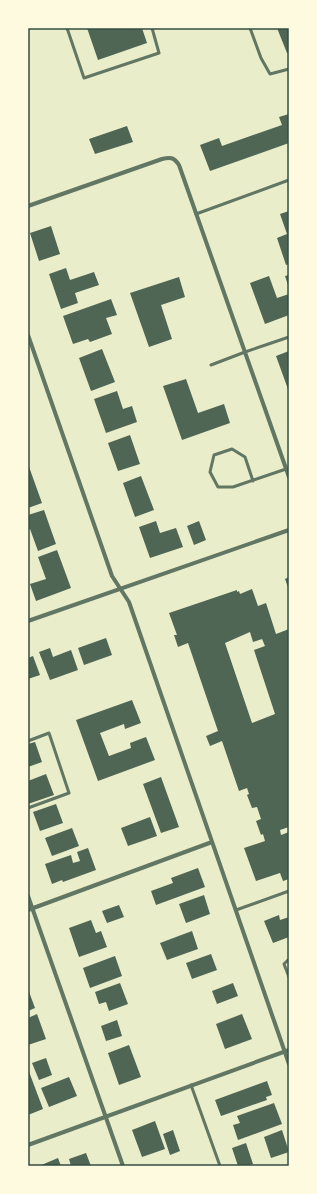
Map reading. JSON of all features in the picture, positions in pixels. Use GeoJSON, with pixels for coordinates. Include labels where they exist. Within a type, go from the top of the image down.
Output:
{"type":"FeatureCollection","features":[{"type":"Feature","properties":{"kind":"street"},"geometry":{"type":"LineString","coordinates":[[28,206],[162,159],[170,157],[175,159],[179,165],[289,477]]}},
{"type":"Feature","properties":{"kind":"street"},"geometry":{"type":"LineString","coordinates":[[28,336],[112,576],[129,602],[212,842],[287,1050],[289,1064]]}},
{"type":"Feature","properties":{"kind":"street"},"geometry":{"type":"LineString","coordinates":[[28,621],[121,590],[289,530]]}},
{"type":"Feature","properties":{"kind":"street"},"geometry":{"type":"LineString","coordinates":[[30,909],[212,842]]}},
{"type":"Feature","properties":{"kind":"street"},"geometry":{"type":"LineString","coordinates":[[28,896],[30,909],[123,1166]]}},
{"type":"Feature","properties":{"kind":"street"},"geometry":{"type":"LineString","coordinates":[[28,1145],[287,1050]]}},
{"type":"Feature","properties":{"kind":"lane"},"geometry":{"type":"LineString","coordinates":[[67,28],[84,78],[159,53],[152,28]]}},
{"type":"Feature","properties":{"kind":"lane"},"geometry":{"type":"LineString","coordinates":[[250,28],[261,58],[270,74],[289,69]]}},
{"type":"Feature","properties":{"kind":"lane"},"geometry":{"type":"LineString","coordinates":[[196,214],[289,180]]}},
{"type":"Feature","properties":{"kind":"lane"},"geometry":{"type":"LineString","coordinates":[[211,365],[289,337]]}},
{"type":"Feature","properties":{"kind":"lane"},"geometry":{"type":"LineString","coordinates":[[253,481],[245,457],[232,449],[214,455],[210,472],[218,487],[233,487],[253,481],[286,470]]}},
{"type":"Feature","properties":{"kind":"lane"},"geometry":{"type":"LineString","coordinates":[[28,741],[49,733],[69,793],[28,808]]}},
{"type":"Feature","properties":{"kind":"lane"},"geometry":{"type":"LineString","coordinates":[[236,910],[289,891]]}},
{"type":"Feature","properties":{"kind":"lane"},"geometry":{"type":"LineString","coordinates":[[289,959],[284,964],[289,977]]}},
{"type":"Feature","properties":{"kind":"lane"},"geometry":{"type":"LineString","coordinates":[[191,1085],[220,1166]]}},
{"type":"Feature","properties":{"kind":"building"},"geometry":{"type":"Polygon","coordinates":[[[87,28],[142,28],[147,43],[98,60],[87,28]]]}},
{"type":"Feature","properties":{"kind":"building"},"geometry":{"type":"Polygon","coordinates":[[[277,28],[289,28],[289,52],[287,53],[277,28]]]}},
{"type":"Feature","properties":{"kind":"building"},"geometry":{"type":"Polygon","coordinates":[[[289,114],[289,143],[210,171],[200,145],[219,138],[222,146],[282,125],[279,117],[289,114]]]}},
{"type":"Feature","properties":{"kind":"building"},"geometry":{"type":"Polygon","coordinates":[[[127,126],[133,142],[95,154],[89,139],[127,126]]]}},
{"type":"Feature","properties":{"kind":"building"},"geometry":{"type":"Polygon","coordinates":[[[289,211],[289,264],[286,265],[277,238],[287,234],[280,214],[289,211]]]}},
{"type":"Feature","properties":{"kind":"building"},"geometry":{"type":"Polygon","coordinates":[[[51,226],[60,254],[39,261],[30,233],[51,226]]]}},
{"type":"Feature","properties":{"kind":"building"},"geometry":{"type":"Polygon","coordinates":[[[66,268],[70,280],[94,272],[99,285],[75,293],[78,303],[61,309],[49,274],[66,268]]]}},
{"type":"Feature","properties":{"kind":"building"},"geometry":{"type":"Polygon","coordinates":[[[289,275],[289,288],[285,276],[289,275]]]}},
{"type":"Feature","properties":{"kind":"building"},"geometry":{"type":"Polygon","coordinates":[[[269,276],[277,298],[289,294],[289,315],[265,324],[250,283],[269,276]]]}},
{"type":"Feature","properties":{"kind":"building"},"geometry":{"type":"Polygon","coordinates":[[[179,277],[185,297],[161,305],[172,339],[149,347],[130,293],[179,277]]]}},
{"type":"Feature","properties":{"kind":"building"},"geometry":{"type":"Polygon","coordinates":[[[111,299],[117,315],[106,318],[112,334],[90,342],[88,339],[73,344],[63,316],[111,299]]]}},
{"type":"Feature","properties":{"kind":"building"},"geometry":{"type":"Polygon","coordinates":[[[102,349],[115,382],[91,391],[79,358],[102,349]]]}},
{"type":"Feature","properties":{"kind":"building"},"geometry":{"type":"Polygon","coordinates":[[[289,351],[289,392],[276,356],[289,351]]]}},
{"type":"Feature","properties":{"kind":"building"},"geometry":{"type":"Polygon","coordinates":[[[186,379],[198,413],[224,404],[230,423],[182,440],[163,386],[186,379]]]}},
{"type":"Feature","properties":{"kind":"building"},"geometry":{"type":"Polygon","coordinates":[[[117,391],[123,409],[132,406],[137,422],[106,433],[94,399],[117,391]]]}},
{"type":"Feature","properties":{"kind":"building"},"geometry":{"type":"Polygon","coordinates":[[[130,435],[140,464],[118,471],[108,443],[130,435]]]}},
{"type":"Feature","properties":{"kind":"building"},"geometry":{"type":"Polygon","coordinates":[[[28,464],[42,503],[28,508],[28,464]]]}},
{"type":"Feature","properties":{"kind":"building"},"geometry":{"type":"Polygon","coordinates":[[[141,476],[154,510],[135,517],[123,483],[141,476]]]}},
{"type":"Feature","properties":{"kind":"building"},"geometry":{"type":"Polygon","coordinates":[[[44,510],[56,544],[38,551],[30,529],[28,530],[28,515],[44,510]]]}},
{"type":"Feature","properties":{"kind":"building"},"geometry":{"type":"Polygon","coordinates":[[[156,521],[160,533],[176,528],[183,547],[150,558],[139,527],[156,521]]]}},
{"type":"Feature","properties":{"kind":"building"},"geometry":{"type":"Polygon","coordinates":[[[199,521],[206,540],[194,545],[187,526],[199,521]]]}},
{"type":"Feature","properties":{"kind":"building"},"geometry":{"type":"Polygon","coordinates":[[[57,550],[71,588],[36,601],[30,584],[46,579],[38,557],[57,550]]]}},
{"type":"Feature","properties":{"kind":"building"},"geometry":{"type":"Polygon","coordinates":[[[289,577],[289,590],[285,579],[289,577]]]}},
{"type":"Feature","properties":{"kind":"building"},"geometry":{"type":"Polygon","coordinates":[[[252,589],[258,606],[266,603],[276,634],[289,629],[289,827],[280,830],[281,835],[289,832],[289,879],[283,881],[280,873],[256,881],[244,848],[265,841],[256,821],[261,819],[257,807],[252,808],[247,795],[249,794],[247,788],[239,791],[222,741],[210,746],[206,736],[218,731],[188,643],[178,647],[174,635],[177,635],[169,613],[237,590],[240,594],[252,589]],[[250,632],[225,643],[252,723],[275,714],[254,650],[265,646],[262,639],[253,642],[250,632]]]}},
{"type":"Feature","properties":{"kind":"building"},"geometry":{"type":"Polygon","coordinates":[[[106,638],[112,655],[84,665],[78,648],[106,638]]]}},
{"type":"Feature","properties":{"kind":"building"},"geometry":{"type":"Polygon","coordinates":[[[50,648],[53,657],[71,650],[78,670],[50,680],[39,652],[50,648]]]}},
{"type":"Feature","properties":{"kind":"building"},"geometry":{"type":"Polygon","coordinates":[[[33,656],[40,675],[28,679],[28,658],[33,656]]]}},
{"type":"Feature","properties":{"kind":"building"},"geometry":{"type":"Polygon","coordinates":[[[132,700],[141,723],[125,729],[124,724],[100,733],[109,756],[131,748],[130,743],[146,737],[155,760],[98,781],[76,720],[132,700]]]}},
{"type":"Feature","properties":{"kind":"building"},"geometry":{"type":"Polygon","coordinates":[[[35,742],[42,762],[28,767],[28,744],[35,742]]]}},
{"type":"Feature","properties":{"kind":"building"},"geometry":{"type":"Polygon","coordinates":[[[46,774],[54,795],[28,804],[28,781],[46,774]]]}},
{"type":"Feature","properties":{"kind":"building"},"geometry":{"type":"Polygon","coordinates":[[[161,777],[179,827],[161,833],[143,784],[161,777]]]}},
{"type":"Feature","properties":{"kind":"building"},"geometry":{"type":"Polygon","coordinates":[[[56,804],[63,823],[40,831],[33,812],[56,804]]]}},
{"type":"Feature","properties":{"kind":"building"},"geometry":{"type":"Polygon","coordinates":[[[150,817],[157,836],[128,846],[121,828],[150,817]]]}},
{"type":"Feature","properties":{"kind":"building"},"geometry":{"type":"Polygon","coordinates":[[[72,828],[79,846],[52,856],[45,838],[72,828]]]}},
{"type":"Feature","properties":{"kind":"building"},"geometry":{"type":"Polygon","coordinates":[[[88,848],[96,870],[63,882],[62,880],[52,884],[45,864],[71,855],[73,863],[80,861],[77,852],[88,848]]]}},
{"type":"Feature","properties":{"kind":"building"},"geometry":{"type":"Polygon","coordinates":[[[198,868],[205,887],[156,905],[151,891],[173,883],[171,878],[198,868]]]}},
{"type":"Feature","properties":{"kind":"building"},"geometry":{"type":"Polygon","coordinates":[[[204,895],[210,914],[186,923],[179,904],[204,895]]]}},
{"type":"Feature","properties":{"kind":"building"},"geometry":{"type":"Polygon","coordinates":[[[119,905],[124,917],[107,923],[102,911],[119,905]]]}},
{"type":"Feature","properties":{"kind":"building"},"geometry":{"type":"Polygon","coordinates":[[[279,915],[280,920],[289,917],[289,937],[273,943],[264,921],[279,915]]]}},
{"type":"Feature","properties":{"kind":"building"},"geometry":{"type":"Polygon","coordinates":[[[91,920],[96,933],[101,931],[107,947],[79,957],[69,928],[91,920]]]}},
{"type":"Feature","properties":{"kind":"building"},"geometry":{"type":"Polygon","coordinates":[[[192,931],[198,949],[167,960],[160,943],[192,931]]]}},
{"type":"Feature","properties":{"kind":"building"},"geometry":{"type":"Polygon","coordinates":[[[211,954],[217,970],[192,979],[186,963],[211,954]]]}},
{"type":"Feature","properties":{"kind":"building"},"geometry":{"type":"Polygon","coordinates":[[[115,956],[122,976],[90,988],[83,968],[115,956]]]}},
{"type":"Feature","properties":{"kind":"building"},"geometry":{"type":"Polygon","coordinates":[[[120,983],[128,1004],[109,1011],[106,1002],[99,1004],[95,992],[120,983]]]}},
{"type":"Feature","properties":{"kind":"building"},"geometry":{"type":"Polygon","coordinates":[[[233,983],[238,996],[217,1004],[212,991],[233,983]]]}},
{"type":"Feature","properties":{"kind":"building"},"geometry":{"type":"Polygon","coordinates":[[[28,989],[35,1008],[28,1011],[28,989]]]}},
{"type":"Feature","properties":{"kind":"building"},"geometry":{"type":"Polygon","coordinates":[[[37,1014],[46,1039],[28,1045],[28,1018],[37,1014]]]}},
{"type":"Feature","properties":{"kind":"building"},"geometry":{"type":"Polygon","coordinates":[[[242,1014],[252,1039],[225,1049],[216,1024],[242,1014]]]}},
{"type":"Feature","properties":{"kind":"building"},"geometry":{"type":"Polygon","coordinates":[[[117,1020],[122,1036],[106,1041],[101,1026],[117,1020]]]}},
{"type":"Feature","properties":{"kind":"building"},"geometry":{"type":"Polygon","coordinates":[[[129,1045],[141,1077],[119,1085],[108,1053],[129,1045]]]}},
{"type":"Feature","properties":{"kind":"building"},"geometry":{"type":"Polygon","coordinates":[[[46,1058],[52,1075],[39,1080],[32,1063],[46,1058]]]}},
{"type":"Feature","properties":{"kind":"building"},"geometry":{"type":"Polygon","coordinates":[[[28,1069],[43,1109],[28,1115],[28,1069]]]}},
{"type":"Feature","properties":{"kind":"building"},"geometry":{"type":"Polygon","coordinates":[[[69,1077],[77,1096],[49,1107],[41,1088],[69,1077]]]}},
{"type":"Feature","properties":{"kind":"building"},"geometry":{"type":"Polygon","coordinates":[[[267,1081],[272,1095],[266,1097],[267,1100],[221,1116],[215,1100],[267,1081]]]}},
{"type":"Feature","properties":{"kind":"building"},"geometry":{"type":"Polygon","coordinates":[[[274,1103],[282,1124],[238,1140],[233,1125],[240,1123],[237,1116],[274,1103]]]}},
{"type":"Feature","properties":{"kind":"building"},"geometry":{"type":"Polygon","coordinates":[[[155,1121],[165,1149],[142,1157],[132,1130],[155,1121]]]}},
{"type":"Feature","properties":{"kind":"building"},"geometry":{"type":"Polygon","coordinates":[[[173,1130],[180,1151],[170,1155],[163,1134],[173,1130]]]}},
{"type":"Feature","properties":{"kind":"building"},"geometry":{"type":"Polygon","coordinates":[[[282,1130],[289,1152],[271,1158],[264,1137],[282,1130]]]}},
{"type":"Feature","properties":{"kind":"building"},"geometry":{"type":"Polygon","coordinates":[[[246,1143],[253,1164],[238,1166],[232,1148],[246,1143]]]}},
{"type":"Feature","properties":{"kind":"building"},"geometry":{"type":"Polygon","coordinates":[[[86,1153],[91,1166],[71,1166],[69,1159],[86,1153]]]}},
{"type":"Feature","properties":{"kind":"building"},"geometry":{"type":"Polygon","coordinates":[[[58,1158],[61,1166],[39,1166],[58,1158]]]}}]}
